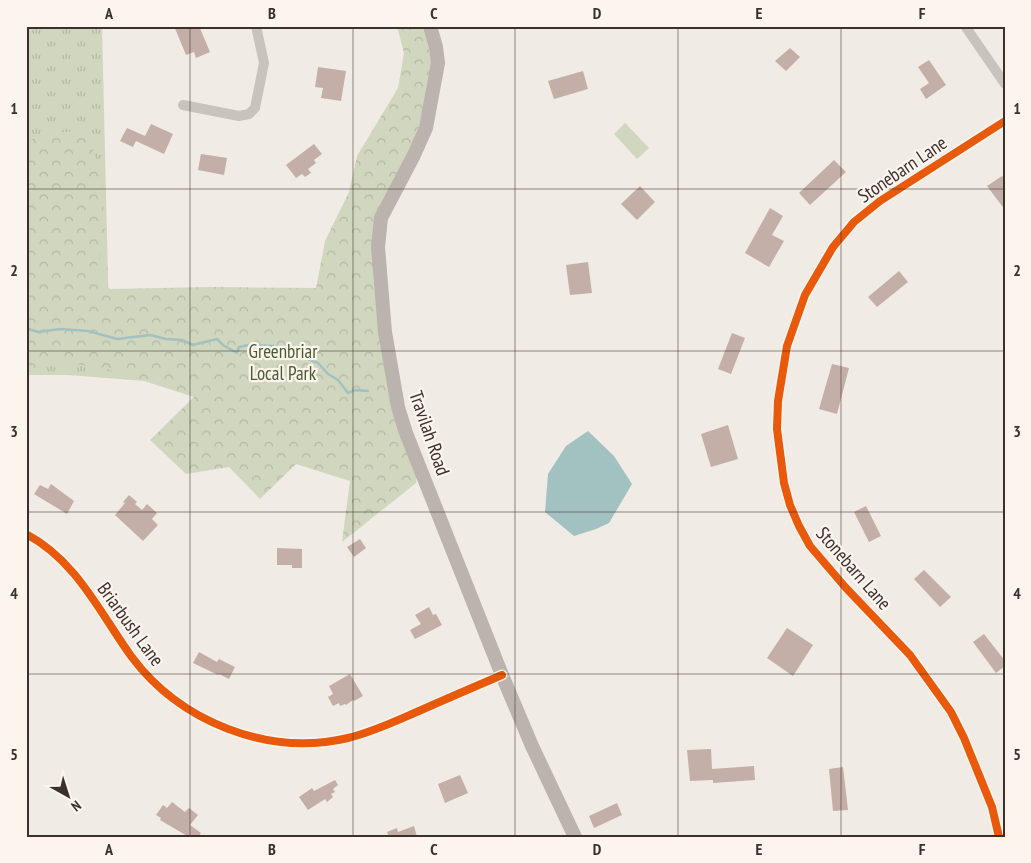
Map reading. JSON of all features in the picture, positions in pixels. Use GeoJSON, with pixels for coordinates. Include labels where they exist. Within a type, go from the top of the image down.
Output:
{"type":"FeatureCollection","features":[{"type":"Feature","properties":{"kind":"main road","name":"Travilah Road"},"geometry":{"type":"LineString","coordinates":[[430,26],[438,63],[426,128],[381,218],[378,247],[385,332],[398,407],[406,433],[502,675],[532,746],[575,837]]}},
{"type":"Feature","properties":{"kind":"street"},"geometry":{"type":"LineString","coordinates":[[183,105],[239,116],[249,114],[254,108],[264,63],[256,26]]}},
{"type":"Feature","properties":{"kind":"street"},"geometry":{"type":"LineString","coordinates":[[965,26],[1005,84]]}},
{"type":"Feature","properties":{"kind":"street","name":"Stonebarn Lane"},"geometry":{"type":"LineString","coordinates":[[1000,837],[992,807],[964,738],[951,712],[910,655],[822,560],[810,546],[799,526],[790,505],[784,483],[777,429],[778,401],[787,346],[805,295],[833,247],[854,222],[880,201],[1005,121]]}},
{"type":"Feature","properties":{"kind":"street","name":"Briarbush Lane"},"geometry":{"type":"LineString","coordinates":[[26,534],[51,550],[65,563],[132,657],[160,688],[198,716],[238,733],[267,740],[299,743],[326,742],[349,738],[388,725],[502,675]]}},
{"type":"Feature","properties":{"kind":"green space"},"geometry":{"type":"Polygon","coordinates":[[[26,26],[102,26],[109,320],[197,385],[68,375],[26,375],[26,26]]]}},
{"type":"Feature","properties":{"kind":"green space","name":"Greenbriar Local Park"},"geometry":{"type":"Polygon","coordinates":[[[397,26],[430,26],[436,47],[426,128],[381,218],[385,332],[418,462],[416,483],[342,542],[350,481],[296,464],[260,499],[229,467],[186,474],[150,440],[194,397],[104,368],[53,361],[26,374],[26,142],[43,134],[87,130],[102,178],[105,238],[95,274],[110,289],[211,287],[316,288],[325,241],[349,192],[357,156],[398,88],[404,53],[397,26]]]}},
{"type":"Feature","properties":{"kind":"green space"},"geometry":{"type":"Polygon","coordinates":[[[625,123],[649,148],[637,159],[614,134],[625,123]]]}},
{"type":"Feature","properties":{"kind":"water"},"geometry":{"type":"Polygon","coordinates":[[[588,431],[614,456],[632,484],[609,523],[574,536],[545,512],[548,474],[566,446],[588,431]]]}},
{"type":"Feature","properties":{"kind":"building"},"geometry":{"type":"Polygon","coordinates":[[[174,26],[199,26],[210,52],[196,58],[194,52],[186,55],[174,26]]]}},
{"type":"Feature","properties":{"kind":"building"},"geometry":{"type":"Polygon","coordinates":[[[790,48],[800,57],[786,71],[775,61],[790,48]]]}},
{"type":"Feature","properties":{"kind":"building"},"geometry":{"type":"Polygon","coordinates":[[[929,60],[946,85],[926,99],[920,89],[929,83],[918,67],[929,60]]]}},
{"type":"Feature","properties":{"kind":"building"},"geometry":{"type":"Polygon","coordinates":[[[318,67],[346,71],[341,101],[321,98],[323,88],[315,87],[318,67]]]}},
{"type":"Feature","properties":{"kind":"building"},"geometry":{"type":"Polygon","coordinates":[[[583,71],[588,89],[554,99],[548,81],[583,71]]]}},
{"type":"Feature","properties":{"kind":"building"},"geometry":{"type":"Polygon","coordinates":[[[151,124],[173,134],[164,154],[136,141],[133,147],[120,141],[127,128],[145,136],[151,124]]]}},
{"type":"Feature","properties":{"kind":"building"},"geometry":{"type":"Polygon","coordinates":[[[314,144],[322,154],[314,160],[316,163],[308,169],[311,173],[305,177],[302,174],[296,178],[286,165],[314,144]]]}},
{"type":"Feature","properties":{"kind":"building"},"geometry":{"type":"Polygon","coordinates":[[[201,154],[227,158],[224,175],[198,170],[201,154]]]}},
{"type":"Feature","properties":{"kind":"building"},"geometry":{"type":"Polygon","coordinates":[[[834,160],[846,172],[810,205],[799,193],[834,160]]]}},
{"type":"Feature","properties":{"kind":"building"},"geometry":{"type":"Polygon","coordinates":[[[1002,176],[1005,179],[1005,210],[987,186],[1002,176]]]}},
{"type":"Feature","properties":{"kind":"building"},"geometry":{"type":"Polygon","coordinates":[[[640,186],[655,202],[637,220],[621,204],[640,186]]]}},
{"type":"Feature","properties":{"kind":"building"},"geometry":{"type":"Polygon","coordinates":[[[770,208],[783,216],[772,235],[784,241],[769,267],[745,253],[770,208]]]}},
{"type":"Feature","properties":{"kind":"building"},"geometry":{"type":"Polygon","coordinates":[[[588,262],[592,293],[570,295],[566,265],[588,262]]]}},
{"type":"Feature","properties":{"kind":"building"},"geometry":{"type":"Polygon","coordinates":[[[899,271],[908,282],[877,307],[868,297],[899,271]]]}},
{"type":"Feature","properties":{"kind":"building"},"geometry":{"type":"Polygon","coordinates":[[[732,333],[745,338],[731,374],[718,369],[732,333]]]}},
{"type":"Feature","properties":{"kind":"building"},"geometry":{"type":"Polygon","coordinates":[[[832,364],[849,368],[837,414],[819,409],[832,364]]]}},
{"type":"Feature","properties":{"kind":"building"},"geometry":{"type":"Polygon","coordinates":[[[728,425],[738,459],[711,467],[701,434],[728,425]]]}},
{"type":"Feature","properties":{"kind":"building"},"geometry":{"type":"Polygon","coordinates":[[[51,484],[74,501],[67,514],[34,494],[40,485],[48,489],[51,484]]]}},
{"type":"Feature","properties":{"kind":"building"},"geometry":{"type":"Polygon","coordinates":[[[129,495],[142,510],[147,504],[157,513],[152,519],[158,525],[143,541],[115,515],[129,495]]]}},
{"type":"Feature","properties":{"kind":"building"},"geometry":{"type":"Polygon","coordinates":[[[866,506],[881,536],[869,542],[854,512],[866,506]]]}},
{"type":"Feature","properties":{"kind":"building"},"geometry":{"type":"Polygon","coordinates":[[[360,539],[366,548],[354,557],[347,547],[360,539]]]}},
{"type":"Feature","properties":{"kind":"building"},"geometry":{"type":"Polygon","coordinates":[[[277,548],[302,549],[302,568],[292,568],[292,565],[277,565],[277,548]]]}},
{"type":"Feature","properties":{"kind":"building"},"geometry":{"type":"Polygon","coordinates":[[[924,570],[951,597],[940,607],[914,579],[924,570]]]}},
{"type":"Feature","properties":{"kind":"building"},"geometry":{"type":"Polygon","coordinates":[[[429,607],[433,615],[436,614],[442,625],[415,639],[410,630],[421,624],[415,615],[429,607]]]}},
{"type":"Feature","properties":{"kind":"building"},"geometry":{"type":"Polygon","coordinates":[[[787,628],[813,645],[793,676],[767,658],[787,628]]]}},
{"type":"Feature","properties":{"kind":"building"},"geometry":{"type":"Polygon","coordinates":[[[984,634],[1005,661],[1005,666],[996,673],[973,642],[984,634]]]}},
{"type":"Feature","properties":{"kind":"building"},"geometry":{"type":"Polygon","coordinates":[[[199,652],[217,662],[219,659],[235,667],[229,679],[193,663],[199,652]]]}},
{"type":"Feature","properties":{"kind":"building"},"geometry":{"type":"Polygon","coordinates":[[[350,674],[363,696],[346,705],[340,706],[339,703],[333,706],[328,697],[333,694],[329,686],[350,674]]]}},
{"type":"Feature","properties":{"kind":"building"},"geometry":{"type":"Polygon","coordinates":[[[711,749],[712,769],[754,766],[755,780],[713,783],[713,780],[690,781],[687,750],[711,749]]]}},
{"type":"Feature","properties":{"kind":"building"},"geometry":{"type":"Polygon","coordinates":[[[843,767],[848,810],[833,811],[829,769],[843,767]]]}},
{"type":"Feature","properties":{"kind":"building"},"geometry":{"type":"Polygon","coordinates":[[[460,775],[468,793],[445,803],[438,784],[460,775]]]}},
{"type":"Feature","properties":{"kind":"building"},"geometry":{"type":"Polygon","coordinates":[[[335,780],[338,785],[333,789],[335,792],[331,794],[333,797],[327,802],[325,799],[308,810],[299,797],[312,788],[314,791],[335,780]]]}},
{"type":"Feature","properties":{"kind":"building"},"geometry":{"type":"Polygon","coordinates":[[[172,802],[185,812],[189,808],[198,815],[190,825],[201,833],[198,837],[189,837],[160,820],[161,818],[156,815],[163,805],[167,808],[172,802]]]}},
{"type":"Feature","properties":{"kind":"building"},"geometry":{"type":"Polygon","coordinates":[[[617,803],[622,815],[594,828],[589,816],[617,803]]]}},
{"type":"Feature","properties":{"kind":"building"},"geometry":{"type":"Polygon","coordinates":[[[414,826],[417,837],[389,837],[387,832],[397,828],[398,832],[414,826]]]}},
{"type":"Feature","properties":{"kind":"waterway"},"geometry":{"type":"LineString","coordinates":[[26,328],[38,332],[60,329],[88,331],[117,339],[150,335],[182,340],[193,345],[217,339],[237,353],[239,347],[248,345],[275,346],[282,352],[318,363],[328,374],[338,380],[348,393],[355,390],[368,391]]}},
{"type":"Feature","properties":{"kind":"cycle path"},"geometry":{"type":"LineString","coordinates":[[999,837],[992,807],[964,738],[951,712],[910,655],[846,588],[810,546],[799,526],[790,505],[784,483],[777,429],[778,401],[787,346],[805,295],[833,247],[854,222],[880,201],[1005,121]]}},
{"type":"Feature","properties":{"kind":"cycle path"},"geometry":{"type":"LineString","coordinates":[[26,534],[44,545],[73,573],[131,656],[151,679],[174,699],[200,716],[228,729],[257,738],[287,742],[318,743],[348,738],[384,726],[502,675]]}}]}
